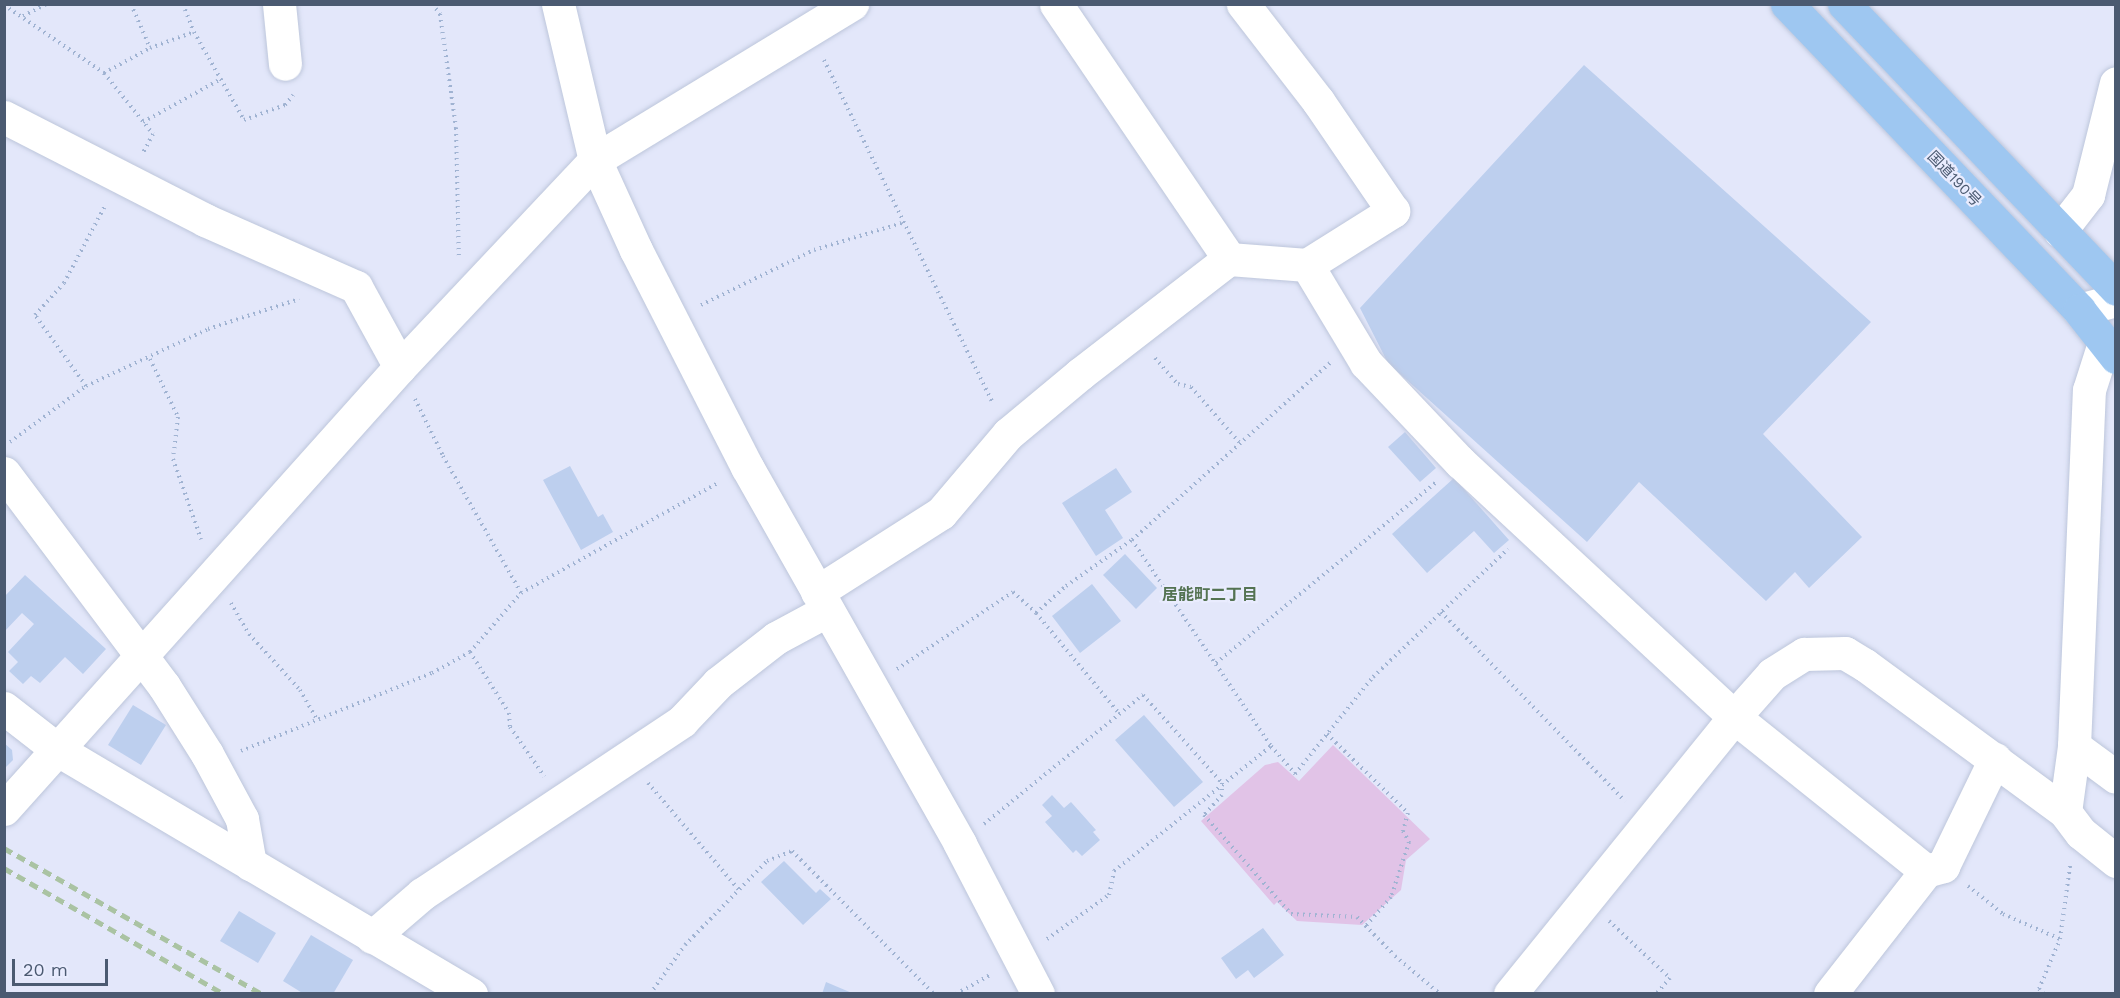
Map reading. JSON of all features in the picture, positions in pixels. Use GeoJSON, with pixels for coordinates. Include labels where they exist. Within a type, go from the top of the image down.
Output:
{"type":"FeatureCollection","features":[{"type":"Feature","properties":{"kind":"highway","name":"国道190号"},"geometry":{"type":"LineString","coordinates":[[1787,4],[2079,310],[2110,350]]}},
{"type":"Feature","properties":{"kind":"highway"},"geometry":{"type":"LineString","coordinates":[[1844,4],[2115,289]]}},
{"type":"Feature","properties":{"kind":"street"},"geometry":{"type":"LineString","coordinates":[[279,4],[285,64]]}},
{"type":"Feature","properties":{"kind":"street"},"geometry":{"type":"LineString","coordinates":[[558,4],[595,160],[670,319],[747,467],[868,688],[960,844],[1038,993]]}},
{"type":"Feature","properties":{"kind":"street"},"geometry":{"type":"LineString","coordinates":[[4,809],[400,367],[595,160],[852,4]]}},
{"type":"Feature","properties":{"kind":"street"},"geometry":{"type":"LineString","coordinates":[[1056,4],[1229,259]]}},
{"type":"Feature","properties":{"kind":"street"},"geometry":{"type":"LineString","coordinates":[[372,937],[422,894],[682,721],[718,683],[822,601],[942,513],[1008,434],[1080,374],[1229,259],[1307,265],[1393,211],[1317,101],[1243,4]]}},
{"type":"Feature","properties":{"kind":"street"},"geometry":{"type":"LineString","coordinates":[[2060,231],[2088,195],[2115,83]]}},
{"type":"Feature","properties":{"kind":"street"},"geometry":{"type":"LineString","coordinates":[[4,117],[125,179],[356,287],[400,367]]}},
{"type":"Feature","properties":{"kind":"street"},"geometry":{"type":"LineString","coordinates":[[1307,265],[1366,363],[1460,462],[1734,717],[1935,869]]}},
{"type":"Feature","properties":{"kind":"street"},"geometry":{"type":"LineString","coordinates":[[2079,310],[2115,300]]}},
{"type":"Feature","properties":{"kind":"street"},"geometry":{"type":"LineString","coordinates":[[2073,823],[2074,747],[2089,390],[2110,350]]}},
{"type":"Feature","properties":{"kind":"street"},"geometry":{"type":"LineString","coordinates":[[4,472],[164,686],[212,763],[242,819],[250,864]]}},
{"type":"Feature","properties":{"kind":"street"},"geometry":{"type":"LineString","coordinates":[[1510,993],[1734,717],[1772,674],[1804,654],[1845,653],[1995,759],[2115,861]]}},
{"type":"Feature","properties":{"kind":"street"},"geometry":{"type":"LineString","coordinates":[[4,708],[58,750],[372,937],[471,993]]}},
{"type":"Feature","properties":{"kind":"street"},"geometry":{"type":"LineString","coordinates":[[2074,747],[2115,777]]}},
{"type":"Feature","properties":{"kind":"street"},"geometry":{"type":"LineString","coordinates":[[1830,993],[1935,869],[1995,759]]}},
{"type":"Feature","properties":{"kind":"path"},"geometry":{"type":"LineString","coordinates":[[23,16],[47,4]]}},
{"type":"Feature","properties":{"kind":"path"},"geometry":{"type":"LineString","coordinates":[[131,4],[150,48]]}},
{"type":"Feature","properties":{"kind":"path"},"geometry":{"type":"LineString","coordinates":[[183,4],[194,32],[219,81],[244,120],[285,105],[296,91],[285,64]]}},
{"type":"Feature","properties":{"kind":"path"},"geometry":{"type":"LineString","coordinates":[[432,4],[440,14],[456,128],[456,252],[475,288]]}},
{"type":"Feature","properties":{"kind":"path"},"geometry":{"type":"LineString","coordinates":[[4,5],[104,73],[153,134],[64,283],[35,315],[86,386]]}},
{"type":"Feature","properties":{"kind":"path"},"geometry":{"type":"LineString","coordinates":[[808,30],[1008,434]]}},
{"type":"Feature","properties":{"kind":"path"},"geometry":{"type":"LineString","coordinates":[[104,73],[150,48],[194,32]]}},
{"type":"Feature","properties":{"kind":"path"},"geometry":{"type":"LineString","coordinates":[[143,122],[219,81]]}},
{"type":"Feature","properties":{"kind":"path"},"geometry":{"type":"LineString","coordinates":[[670,319],[814,250],[905,222]]}},
{"type":"Feature","properties":{"kind":"path"},"geometry":{"type":"LineString","coordinates":[[4,446],[86,386],[208,329],[347,283]]}},
{"type":"Feature","properties":{"kind":"path"},"geometry":{"type":"LineString","coordinates":[[1134,334],[1178,384],[1191,387],[1239,442]]}},
{"type":"Feature","properties":{"kind":"path"},"geometry":{"type":"LineString","coordinates":[[1036,613],[1066,586],[1132,540],[1353,342]]}},
{"type":"Feature","properties":{"kind":"path"},"geometry":{"type":"LineString","coordinates":[[400,367],[443,456],[521,593]]}},
{"type":"Feature","properties":{"kind":"path"},"geometry":{"type":"LineString","coordinates":[[1216,663],[1460,462]]}},
{"type":"Feature","properties":{"kind":"path"},"geometry":{"type":"LineString","coordinates":[[212,763],[432,674],[470,652],[521,593],[747,467]]}},
{"type":"Feature","properties":{"kind":"path"},"geometry":{"type":"LineString","coordinates":[[1132,540],[1271,746],[1295,774],[1373,677],[1530,528]]}},
{"type":"Feature","properties":{"kind":"path"},"geometry":{"type":"LineString","coordinates":[[868,688],[1013,592],[1036,613],[1118,712]]}},
{"type":"Feature","properties":{"kind":"path"},"geometry":{"type":"LineString","coordinates":[[1441,612],[1646,823]]}},
{"type":"Feature","properties":{"kind":"path"},"geometry":{"type":"LineString","coordinates":[[470,652],[509,713],[510,727],[562,802]]}},
{"type":"Feature","properties":{"kind":"path"},"geometry":{"type":"LineString","coordinates":[[960,844],[1118,712],[1143,695],[1222,783],[1222,795],[1204,815],[1291,914],[1357,917],[1395,956],[1440,993]]}},
{"type":"Feature","properties":{"kind":"path"},"geometry":{"type":"LineString","coordinates":[[1327,734],[1408,813],[1403,831],[1409,842],[1391,897],[1367,925]]}},
{"type":"Feature","properties":{"kind":"path"},"geometry":{"type":"LineString","coordinates":[[956,993],[1020,958],[1109,895],[1114,871],[1271,746]]}},
{"type":"Feature","properties":{"kind":"path"},"geometry":{"type":"LineString","coordinates":[[626,760],[739,890]]}},
{"type":"Feature","properties":{"kind":"path"},"geometry":{"type":"LineString","coordinates":[[2044,993],[2039,989],[2060,939],[2073,847],[2073,823]]}},
{"type":"Feature","properties":{"kind":"path"},"geometry":{"type":"LineString","coordinates":[[650,993],[685,945],[767,861],[792,851],[934,993]]}},
{"type":"Feature","properties":{"kind":"path"},"geometry":{"type":"LineString","coordinates":[[1935,869],[2003,914],[2060,939]]}},
{"type":"Feature","properties":{"kind":"path"},"geometry":{"type":"LineString","coordinates":[[1584,899],[1670,978],[1656,993]]}},
{"type":"Feature","properties":{"kind":"shaded area"},"geometry":{"type":"Polygon","coordinates":[[[1333,745],[1430,839],[1406,860],[1401,890],[1362,925],[1297,921],[1277,902],[1274,905],[1201,821],[1265,765],[1278,762],[1299,781],[1333,745]]]}},
{"type":"Feature","properties":{"kind":"building"},"geometry":{"type":"Polygon","coordinates":[[[1584,65],[1871,322],[1763,434],[1862,537],[1809,588],[1795,572],[1766,601],[1639,482],[1587,542],[1388,363],[1360,308],[1584,65]]]}},
{"type":"Feature","properties":{"kind":"building"},"geometry":{"type":"Polygon","coordinates":[[[1405,432],[1436,468],[1420,482],[1388,447],[1405,432]]]}},
{"type":"Feature","properties":{"kind":"building"},"geometry":{"type":"Polygon","coordinates":[[[570,466],[598,517],[603,514],[613,532],[581,550],[543,480],[570,466]]]}},
{"type":"Feature","properties":{"kind":"building"},"geometry":{"type":"Polygon","coordinates":[[[1116,468],[1132,492],[1105,510],[1123,538],[1096,556],[1062,503],[1116,468]]]}},
{"type":"Feature","properties":{"kind":"building"},"geometry":{"type":"Polygon","coordinates":[[[1454,478],[1509,540],[1494,553],[1474,531],[1427,573],[1392,534],[1454,478]]]}},
{"type":"Feature","properties":{"kind":"building"},"geometry":{"type":"Polygon","coordinates":[[[1125,554],[1157,588],[1136,609],[1103,575],[1125,554]]]}},
{"type":"Feature","properties":{"kind":"building"},"geometry":{"type":"Polygon","coordinates":[[[25,575],[106,649],[83,674],[65,657],[40,683],[31,676],[23,684],[9,671],[18,662],[8,652],[34,624],[22,613],[4,632],[4,597],[25,575]]]}},
{"type":"Feature","properties":{"kind":"building"},"geometry":{"type":"Polygon","coordinates":[[[1092,584],[1121,621],[1080,653],[1052,616],[1092,584]]]}},
{"type":"Feature","properties":{"kind":"building"},"geometry":{"type":"Polygon","coordinates":[[[133,705],[166,725],[141,765],[108,745],[133,705]]]}},
{"type":"Feature","properties":{"kind":"building"},"geometry":{"type":"Polygon","coordinates":[[[1144,715],[1203,782],[1174,807],[1115,740],[1144,715]]]}},
{"type":"Feature","properties":{"kind":"building"},"geometry":{"type":"Polygon","coordinates":[[[4,743],[12,750],[13,760],[4,769],[4,743]]]}},
{"type":"Feature","properties":{"kind":"building"},"geometry":{"type":"Polygon","coordinates":[[[1052,795],[1064,808],[1071,802],[1096,830],[1093,832],[1100,840],[1082,856],[1076,850],[1073,853],[1045,822],[1052,816],[1042,805],[1052,795]]]}},
{"type":"Feature","properties":{"kind":"building"},"geometry":{"type":"Polygon","coordinates":[[[784,861],[816,893],[820,889],[831,899],[803,925],[761,882],[784,861]]]}},
{"type":"Feature","properties":{"kind":"building"},"geometry":{"type":"Polygon","coordinates":[[[239,911],[276,933],[258,963],[220,941],[239,911]]]}},
{"type":"Feature","properties":{"kind":"building"},"geometry":{"type":"Polygon","coordinates":[[[1263,928],[1284,955],[1254,978],[1248,970],[1236,979],[1221,958],[1263,928]]]}},
{"type":"Feature","properties":{"kind":"building"},"geometry":{"type":"Polygon","coordinates":[[[311,935],[353,960],[333,994],[304,994],[283,981],[311,935]]]}},
{"type":"Feature","properties":{"kind":"building"},"geometry":{"type":"Polygon","coordinates":[[[826,982],[852,993],[852,994],[822,994],[826,982]]]}},
{"type":"Feature","properties":{"kind":"railway"},"geometry":{"type":"LineString","coordinates":[[4,848],[262,994]]}},
{"type":"Feature","properties":{"kind":"railway"},"geometry":{"type":"LineString","coordinates":[[4,868],[224,994]]}},
{"type":"Feature","properties":{"kind":"district","name":"居能町二丁目"},"geometry":{"type":"Point","coordinates":[1210,595]}}]}
